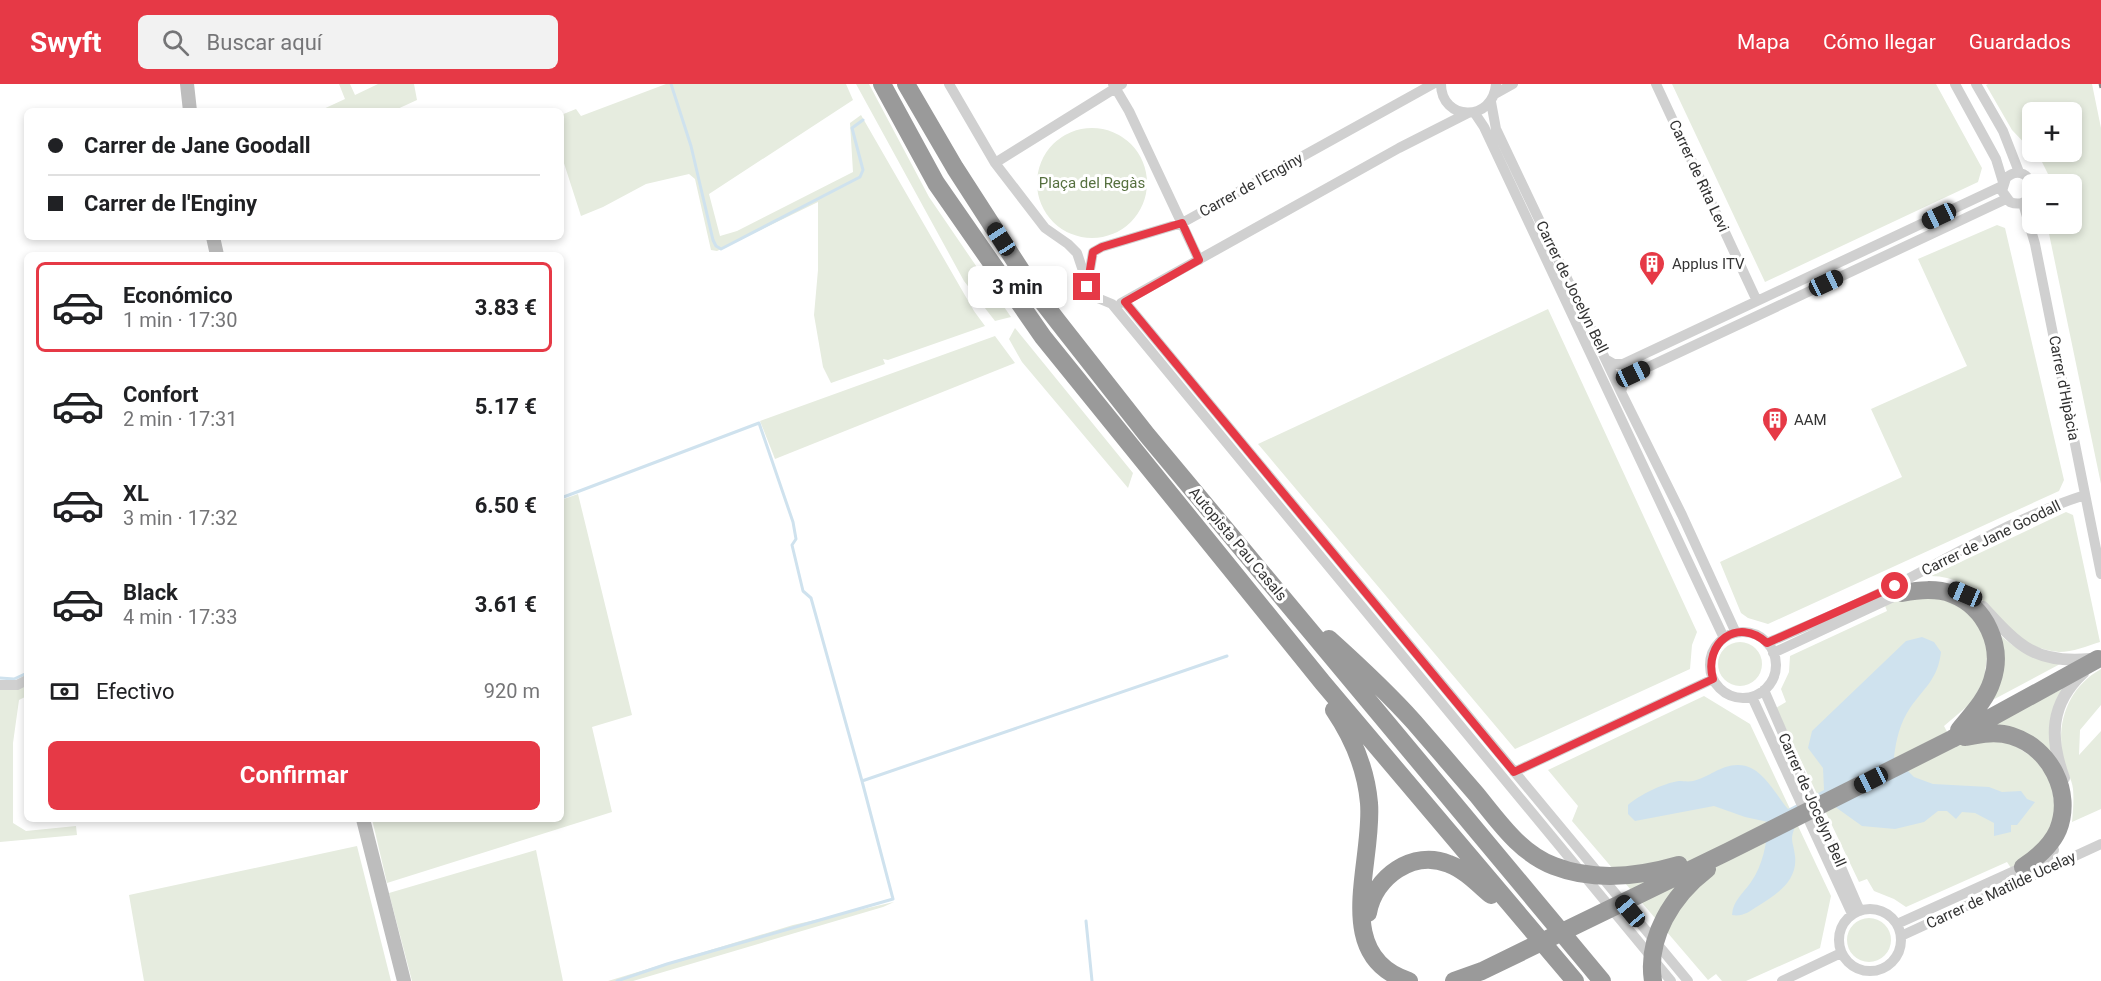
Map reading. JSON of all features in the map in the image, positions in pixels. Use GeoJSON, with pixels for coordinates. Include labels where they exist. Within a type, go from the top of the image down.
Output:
{"type":"FeatureCollection","features":[{"type":"Feature","properties":{"kind":"highway","name":"Autopista Pau Casals"},"geometry":{"type":"LineString","coordinates":[[882,84],[936,183],[1031,320],[1323,683],[1575,981]]}},
{"type":"Feature","properties":{"kind":"highway","name":"Autopista Pau Casals"},"geometry":{"type":"LineString","coordinates":[[906,84],[955,168],[1035,292],[1147,435],[1602,981]]}},
{"type":"Feature","properties":{"kind":"highway"},"geometry":{"type":"LineString","coordinates":[[1898,590],[1930,590],[1953,594],[1970,605],[1981,616],[1992,636],[1996,663],[1991,684],[1978,706],[1952,739]]}},
{"type":"Feature","properties":{"kind":"highway"},"geometry":{"type":"LineString","coordinates":[[1283,597],[1371,676],[1413,721],[1511,836],[1534,855],[1554,866],[1580,874],[1614,877],[1655,872],[1730,851]]}},
{"type":"Feature","properties":{"kind":"highway"},"geometry":{"type":"LineString","coordinates":[[1454,981],[1513,956],[1730,851],[1952,739],[2099,658]]}},
{"type":"Feature","properties":{"kind":"highway"},"geometry":{"type":"LineString","coordinates":[[1323,683],[1333,709],[1352,741],[1364,770],[1369,801],[1370,833],[1361,919],[1364,941],[1383,966],[1397,977],[1409,981]]}},
{"type":"Feature","properties":{"kind":"highway"},"geometry":{"type":"LineString","coordinates":[[1952,739],[1987,733],[2012,736],[2040,752],[2056,774],[2062,804],[2058,829],[2028,870]]}},
{"type":"Feature","properties":{"kind":"highway"},"geometry":{"type":"LineString","coordinates":[[1659,981],[1653,951],[1662,923],[1675,900],[1689,884],[1730,851]]}},
{"type":"Feature","properties":{"kind":"highway"},"geometry":{"type":"LineString","coordinates":[[1377,959],[1368,927],[1369,906],[1372,898],[1378,887],[1394,870],[1418,861],[1442,861],[1462,870],[1530,930]]}},
{"type":"Feature","properties":{"kind":"main road"},"geometry":{"type":"LineString","coordinates":[[187,84],[190,108]]}},
{"type":"Feature","properties":{"kind":"main road"},"geometry":{"type":"LineString","coordinates":[[364,822],[404,981]]}},
{"type":"Feature","properties":{"kind":"street"},"geometry":{"type":"LineString","coordinates":[[949,84],[995,163],[1045,228],[1068,243],[1077,253],[1087,287],[1100,299],[1112,304],[1659,981]]}},
{"type":"Feature","properties":{"kind":"street","name":"Carrer de l'Enginy"},"geometry":{"type":"LineString","coordinates":[[1087,287],[1093,252],[1102,247],[1182,223],[1433,84]]}},
{"type":"Feature","properties":{"kind":"street"},"geometry":{"type":"LineString","coordinates":[[1441,84],[1446,101],[1452,108],[1471,112]]}},
{"type":"Feature","properties":{"kind":"street"},"geometry":{"type":"LineString","coordinates":[[1112,304],[1125,302],[1399,148],[1483,108],[1494,93],[1514,84]]}},
{"type":"Feature","properties":{"kind":"street","name":"Carrer de Rita Levi"},"geometry":{"type":"LineString","coordinates":[[1656,84],[1757,301]]}},
{"type":"Feature","properties":{"kind":"street"},"geometry":{"type":"LineString","coordinates":[[1955,84],[1991,150],[2006,199],[2014,204],[2022,203]]}},
{"type":"Feature","properties":{"kind":"street"},"geometry":{"type":"LineString","coordinates":[[1977,84],[2003,132],[2019,172],[2023,174]]}},
{"type":"Feature","properties":{"kind":"street"},"geometry":{"type":"LineString","coordinates":[[995,163],[1116,85],[1199,260]]}},
{"type":"Feature","properties":{"kind":"street","name":"Carrer de Jocelyn Bell"},"geometry":{"type":"LineString","coordinates":[[1494,93],[1496,129],[1682,515],[1736,633]]}},
{"type":"Feature","properties":{"kind":"street","name":"Carrer de Jocelyn Bell"},"geometry":{"type":"LineString","coordinates":[[1471,112],[1484,127],[1724,638]]}},
{"type":"Feature","properties":{"kind":"street"},"geometry":{"type":"LineString","coordinates":[[1607,360],[1614,364],[1623,364],[2003,184],[2010,175],[2019,172]]}},
{"type":"Feature","properties":{"kind":"street"},"geometry":{"type":"LineString","coordinates":[[1621,392],[1626,380],[1633,374],[2006,199]]}},
{"type":"Feature","properties":{"kind":"street","name":"Carrer d'Hipàcia"},"geometry":{"type":"LineString","coordinates":[[2032,234],[2101,574]]}},
{"type":"Feature","properties":{"kind":"street"},"geometry":{"type":"LineString","coordinates":[[1125,302],[1688,981]]}},
{"type":"Feature","properties":{"kind":"street","name":"Carrer de Jane Goodall"},"geometry":{"type":"LineString","coordinates":[[1770,648],[1898,590],[1988,536],[2061,502],[2085,495]]}},
{"type":"Feature","properties":{"kind":"street"},"geometry":{"type":"LineString","coordinates":[[1898,590],[1916,584],[1952,588],[1979,603],[2005,632],[2020,645],[2033,652],[2071,661],[2099,658]]}},
{"type":"Feature","properties":{"kind":"street"},"geometry":{"type":"LineString","coordinates":[[1736,633],[1750,633],[1770,648],[1775,669],[1769,684],[1752,697],[1737,698],[1729,695],[1717,686],[1710,668],[1711,657],[1716,646],[1724,638],[1736,633]]}},
{"type":"Feature","properties":{"kind":"street"},"geometry":{"type":"LineString","coordinates":[[2028,870],[2057,846],[2068,819],[2069,790],[2056,746],[2054,722],[2059,706],[2072,684],[2099,658]]}},
{"type":"Feature","properties":{"kind":"street"},"geometry":{"type":"LineString","coordinates":[[1514,772],[1713,679]]}},
{"type":"Feature","properties":{"kind":"street"},"geometry":{"type":"LineString","coordinates":[[0,685],[17,685],[24,682]]}},
{"type":"Feature","properties":{"kind":"street","name":"Carrer de Jocelyn Bell"},"geometry":{"type":"LineString","coordinates":[[1764,690],[1856,912]]}},
{"type":"Feature","properties":{"kind":"street","name":"Carrer de Jocelyn Bell"},"geometry":{"type":"LineString","coordinates":[[1752,697],[1856,912]]}},
{"type":"Feature","properties":{"kind":"street","name":"Carrer de Matilde Ucelay"},"geometry":{"type":"LineString","coordinates":[[1897,924],[2028,870],[2101,844]]}},
{"type":"Feature","properties":{"kind":"street","name":"Carrer de Matilde Ucelay"},"geometry":{"type":"LineString","coordinates":[[1901,936],[2028,870]]}},
{"type":"Feature","properties":{"kind":"street"},"geometry":{"type":"LineString","coordinates":[[1870,909],[1881,911],[1897,924],[1901,936],[1898,954],[1886,967],[1868,972],[1857,969],[1848,963],[1841,953],[1839,936],[1841,927],[1856,912],[1870,909]]}},
{"type":"Feature","properties":{"kind":"street"},"geometry":{"type":"LineString","coordinates":[[1782,981],[1841,953]]}},
{"type":"Feature","properties":{"kind":"green space"},"geometry":{"type":"Polygon","coordinates":[[[339,84],[350,84],[355,95],[378,84],[414,84],[417,100],[400,108],[326,108],[345,99],[339,84]]]}},
{"type":"Feature","properties":{"kind":"green space"},"geometry":{"type":"Polygon","coordinates":[[[666,84],[846,84],[853,100],[709,194],[720,236],[737,231],[853,172],[850,123],[861,115],[974,311],[985,326],[888,360],[883,359],[885,364],[831,383],[823,367],[814,315],[818,270],[818,202],[717,251],[711,250],[695,179],[689,174],[646,184],[581,216],[564,163],[564,114],[576,109],[581,116],[666,84]]]}},
{"type":"Feature","properties":{"kind":"green space"},"geometry":{"type":"Polygon","coordinates":[[[856,84],[869,84],[929,197],[1011,317],[995,321],[964,281],[856,84]]]}},
{"type":"Feature","properties":{"kind":"green space"},"geometry":{"type":"Polygon","coordinates":[[[1672,84],[1936,84],[1982,168],[1978,182],[1765,282],[1672,84]]]}},
{"type":"Feature","properties":{"kind":"green space"},"geometry":{"type":"Polygon","coordinates":[[[2092,84],[2101,128],[2101,484],[2049,234],[2082,234],[2082,174],[2048,174],[2042,162],[2082,162],[2082,102],[2022,102],[2022,140],[2012,130],[1986,85],[2092,84]]]}},
{"type":"Feature","properties":{"kind":"green space","name":"Plaça del Regàs"},"geometry":{"type":"Polygon","coordinates":[[[1092,128],[1113,133],[1131,144],[1142,162],[1147,183],[1142,204],[1131,222],[1113,233],[1092,238],[1071,233],[1053,222],[1042,204],[1037,183],[1042,162],[1053,144],[1071,133],[1092,128]]]}},
{"type":"Feature","properties":{"kind":"green space"},"geometry":{"type":"Polygon","coordinates":[[[1997,225],[2005,228],[2064,480],[2059,491],[1768,624],[1748,618],[1741,613],[1720,562],[1902,477],[1871,409],[1967,366],[1918,259],[1997,225]]]}},
{"type":"Feature","properties":{"kind":"green space"},"geometry":{"type":"Polygon","coordinates":[[[1548,309],[1697,632],[1692,645],[1690,669],[1515,749],[1258,444],[1548,309]]]}},
{"type":"Feature","properties":{"kind":"green space"},"geometry":{"type":"Polygon","coordinates":[[[1015,328],[1133,473],[1128,488],[1022,362],[1009,339],[1015,328]]]}},
{"type":"Feature","properties":{"kind":"green space"},"geometry":{"type":"Polygon","coordinates":[[[995,336],[1015,363],[775,459],[760,421],[995,336]]]}},
{"type":"Feature","properties":{"kind":"green space"},"geometry":{"type":"Polygon","coordinates":[[[578,494],[632,715],[592,727],[612,812],[387,883],[373,822],[564,822],[564,499],[578,494]]]}},
{"type":"Feature","properties":{"kind":"green space"},"geometry":{"type":"Polygon","coordinates":[[[2066,512],[2073,515],[2100,642],[2064,652],[2049,651],[2033,646],[2019,638],[1971,590],[1947,578],[1931,576],[2066,512]]]}},
{"type":"Feature","properties":{"kind":"green space"},"geometry":{"type":"Polygon","coordinates":[[[1898,597],[1950,598],[1979,621],[1988,650],[1984,680],[1971,703],[1944,726],[1955,747],[1961,743],[2004,739],[2034,758],[2051,781],[2056,816],[2041,847],[2011,868],[2007,862],[1906,907],[1874,891],[1867,879],[1859,882],[1776,708],[1786,702],[1781,689],[1789,672],[1790,656],[1887,611],[1884,603],[1898,597]]]}},
{"type":"Feature","properties":{"kind":"green space"},"geometry":{"type":"Polygon","coordinates":[[[1999,634],[2013,646],[2028,653],[2062,663],[1987,703],[1999,634]]]}},
{"type":"Feature","properties":{"kind":"green space"},"geometry":{"type":"Polygon","coordinates":[[[1740,642],[1749,643],[1756,648],[1761,655],[1761,673],[1756,680],[1749,685],[1740,686],[1731,685],[1724,680],[1719,673],[1718,664],[1719,655],[1724,648],[1731,643],[1740,642]]]}},
{"type":"Feature","properties":{"kind":"green space"},"geometry":{"type":"Polygon","coordinates":[[[2101,669],[2101,705],[2080,730],[2079,755],[2101,731],[2101,809],[2072,822],[2073,789],[2062,748],[2063,721],[2066,709],[2080,686],[2101,669]]]}},
{"type":"Feature","properties":{"kind":"green space"},"geometry":{"type":"Polygon","coordinates":[[[24,686],[24,698],[19,700],[13,743],[13,823],[26,831],[76,826],[77,835],[0,842],[0,690],[24,686]]]}},
{"type":"Feature","properties":{"kind":"green space"},"geometry":{"type":"Polygon","coordinates":[[[2064,688],[2055,758],[1988,727],[2064,688]]]}},
{"type":"Feature","properties":{"kind":"green space"},"geometry":{"type":"Polygon","coordinates":[[[1704,696],[1750,724],[1831,896],[1820,948],[1746,981],[1722,981],[1716,974],[1708,980],[1572,821],[1578,806],[1548,770],[1704,696]]]}},
{"type":"Feature","properties":{"kind":"green space"},"geometry":{"type":"Polygon","coordinates":[[[357,846],[391,981],[144,981],[129,895],[357,846]]]}},
{"type":"Feature","properties":{"kind":"green space"},"geometry":{"type":"Polygon","coordinates":[[[536,850],[563,981],[412,981],[389,893],[536,850]]]}},
{"type":"Feature","properties":{"kind":"green space"},"geometry":{"type":"Polygon","coordinates":[[[894,902],[633,981],[608,981],[793,925],[894,902]]]}},
{"type":"Feature","properties":{"kind":"green space"},"geometry":{"type":"Polygon","coordinates":[[[1869,918],[1878,919],[1885,924],[1890,931],[1890,949],[1885,956],[1878,961],[1869,962],[1860,961],[1853,956],[1848,949],[1847,940],[1848,931],[1853,924],[1860,919],[1869,918]]]}},
{"type":"Feature","properties":{"kind":"water"},"geometry":{"type":"Polygon","coordinates":[[[1922,637],[1934,642],[1941,652],[1939,661],[1930,683],[1910,708],[1904,720],[1897,738],[1894,757],[1914,777],[1933,784],[1989,787],[2002,792],[2021,791],[2027,799],[2035,802],[2017,825],[2011,825],[2011,832],[1994,836],[1994,823],[1975,813],[1962,812],[1956,819],[1947,811],[1938,811],[1924,822],[1895,829],[1862,826],[1834,806],[1796,824],[1792,838],[1795,865],[1793,873],[1784,886],[1752,910],[1742,915],[1732,915],[1734,905],[1755,875],[1761,861],[1768,822],[1714,806],[1635,821],[1628,814],[1628,805],[1652,790],[1673,782],[1700,779],[1718,770],[1738,765],[1746,766],[1759,773],[1788,809],[1824,790],[1823,768],[1808,748],[1812,731],[1906,641],[1922,637]]]}},
{"type":"Feature","properties":{"kind":"waterway"},"geometry":{"type":"LineString","coordinates":[[671,84],[691,146],[713,240],[721,249],[860,177],[863,170],[852,128],[863,120]]}},
{"type":"Feature","properties":{"kind":"waterway"},"geometry":{"type":"LineString","coordinates":[[564,497],[759,423],[793,522],[796,539],[792,545],[803,591],[811,598],[862,781],[1227,656]]}},
{"type":"Feature","properties":{"kind":"waterway"},"geometry":{"type":"LineString","coordinates":[[0,678],[14,679],[24,674]]}},
{"type":"Feature","properties":{"kind":"waterway"},"geometry":{"type":"LineString","coordinates":[[617,981],[667,964],[893,899],[862,781]]}},
{"type":"Feature","properties":{"kind":"waterway"},"geometry":{"type":"LineString","coordinates":[[1086,921],[1092,981]]}},
{"type":"Feature","properties":{"kind":"railway"},"geometry":{"type":"LineString","coordinates":[[2100,84],[2101,88]]}},
{"type":"Feature","properties":{"kind":"place","name":"Applus ITV"},"geometry":{"type":"Point","coordinates":[1652,287]}},
{"type":"Feature","properties":{"kind":"place","name":"AAM"},"geometry":{"type":"Point","coordinates":[1775,443]}},
{"type":"Feature","properties":{"kind":"route"},"geometry":{"type":"LineString","coordinates":[[1087,287],[1093,252],[1102,247],[1182,223],[1199,260],[1125,302],[1514,772],[1713,679],[1710,668],[1711,657],[1716,646],[1730,635],[1750,633],[1767,643],[1895,586]]}}]}
